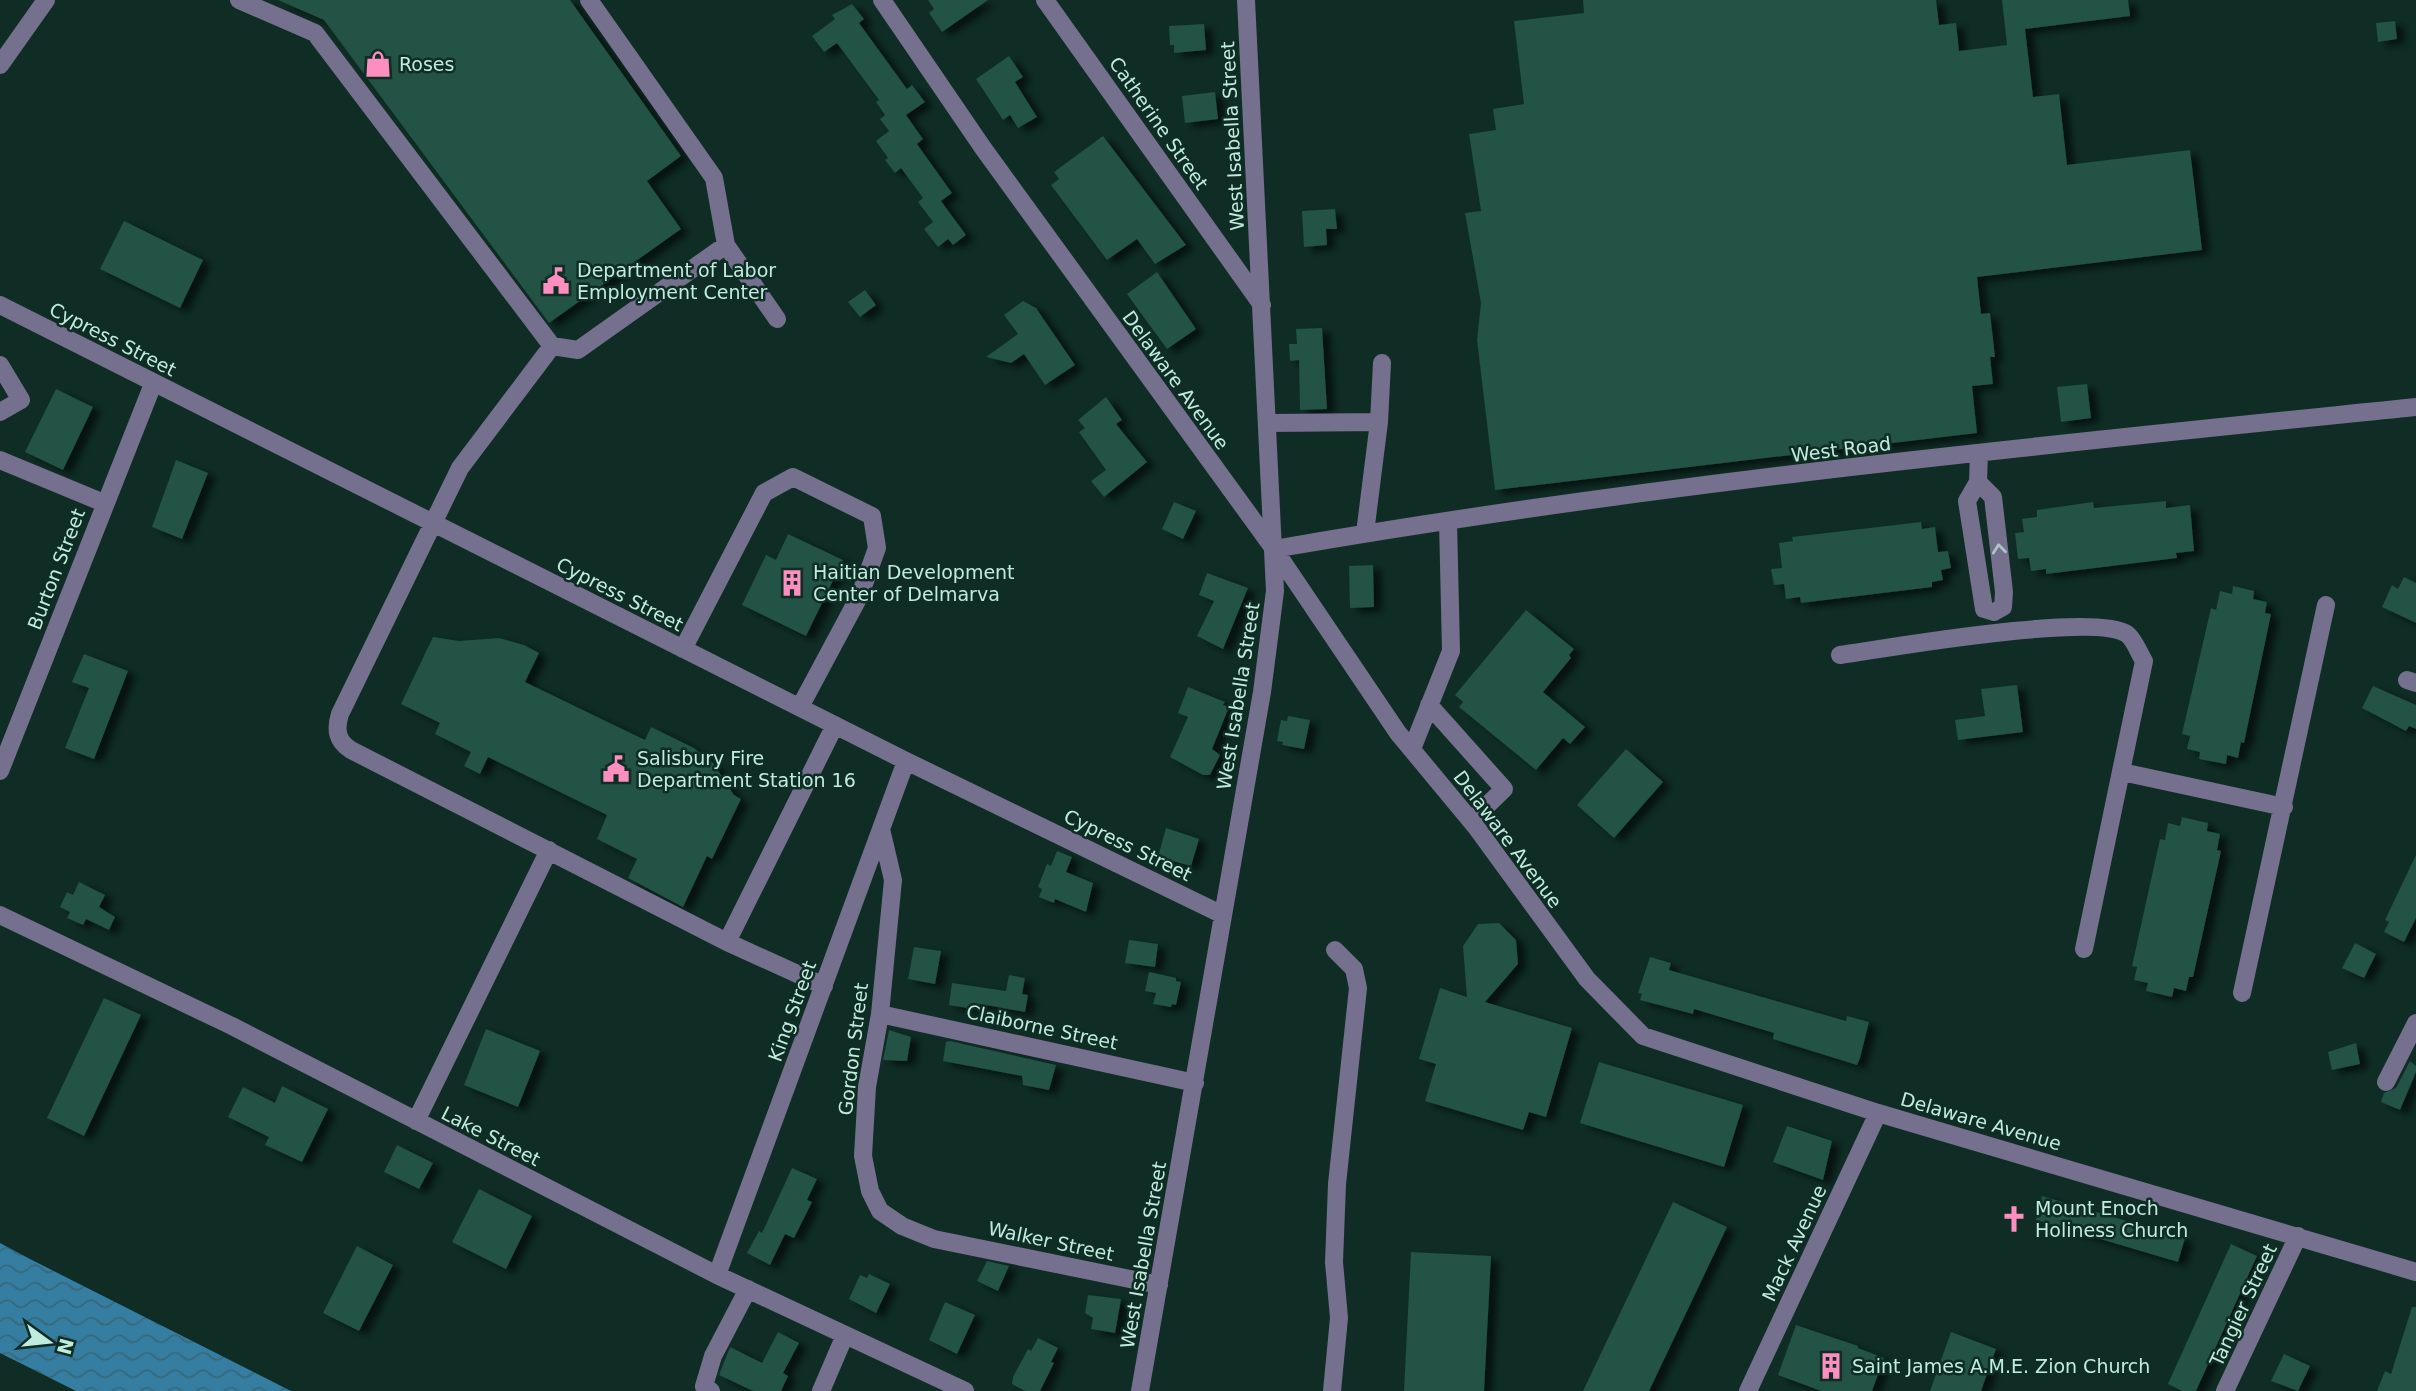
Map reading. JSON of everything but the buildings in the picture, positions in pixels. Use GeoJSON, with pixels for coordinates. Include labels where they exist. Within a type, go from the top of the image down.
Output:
{"type":"FeatureCollection","features":[{"type":"Feature","properties":{"kind":"street"},"geometry":{"type":"LineString","coordinates":[[0,65],[46,0]]}},
{"type":"Feature","properties":{"kind":"street"},"geometry":{"type":"LineString","coordinates":[[239,0],[315,33],[552,346],[578,350],[726,245]]}},
{"type":"Feature","properties":{"kind":"street"},"geometry":{"type":"LineString","coordinates":[[589,0],[714,178],[726,245],[777,319]]}},
{"type":"Feature","properties":{"kind":"street","name":"Delaware Avenue"},"geometry":{"type":"LineString","coordinates":[[882,0],[990,158],[1274,549],[1412,750],[1471,821],[1587,979],[1643,1036],[1878,1113],[2416,1272]]}},
{"type":"Feature","properties":{"kind":"street","name":"Catherine Street"},"geometry":{"type":"LineString","coordinates":[[1045,0],[1262,305]]}},
{"type":"Feature","properties":{"kind":"street","name":"West Isabella Street"},"geometry":{"type":"LineString","coordinates":[[1140,1391],[1270,639],[1275,591],[1246,0]]}},
{"type":"Feature","properties":{"kind":"street","name":"Cypress Street"},"geometry":{"type":"LineString","coordinates":[[0,305],[906,761],[1223,915]]}},
{"type":"Feature","properties":{"kind":"street"},"geometry":{"type":"LineString","coordinates":[[552,346],[460,468],[340,714],[338,737],[351,750],[727,942],[824,986]]}},
{"type":"Feature","properties":{"kind":"street"},"geometry":{"type":"LineString","coordinates":[[1365,533],[1379,422],[1382,363]]}},
{"type":"Feature","properties":{"kind":"street"},"geometry":{"type":"LineString","coordinates":[[0,365],[21,400],[0,412]]}},
{"type":"Feature","properties":{"kind":"street","name":"Burton Street"},"geometry":{"type":"LineString","coordinates":[[0,771],[103,503],[153,384]]}},
{"type":"Feature","properties":{"kind":"street","name":"West Road"},"geometry":{"type":"LineString","coordinates":[[1274,549],[1564,503],[1979,453],[2416,407]]}},
{"type":"Feature","properties":{"kind":"street"},"geometry":{"type":"LineString","coordinates":[[1268,424],[1379,422]]}},
{"type":"Feature","properties":{"kind":"street"},"geometry":{"type":"LineString","coordinates":[[1978,482],[1993,497],[2004,592],[2003,607],[1994,612],[1984,609],[1979,594],[1967,501],[1978,482],[1979,453]]}},
{"type":"Feature","properties":{"kind":"street"},"geometry":{"type":"LineString","coordinates":[[0,460],[103,503]]}},
{"type":"Feature","properties":{"kind":"street"},"geometry":{"type":"LineString","coordinates":[[683,649],[764,493],[793,477],[872,516],[877,548],[860,595],[800,708]]}},
{"type":"Feature","properties":{"kind":"street"},"geometry":{"type":"LineString","coordinates":[[1412,750],[1451,651],[1448,521]]}},
{"type":"Feature","properties":{"kind":"street"},"geometry":{"type":"LineString","coordinates":[[2242,993],[2326,605]]}},
{"type":"Feature","properties":{"kind":"street"},"geometry":{"type":"LineString","coordinates":[[1994,612],[1997,632]]}},
{"type":"Feature","properties":{"kind":"street"},"geometry":{"type":"LineString","coordinates":[[1840,655],[1997,632],[2108,626],[2128,635],[2144,661],[2084,949]]}},
{"type":"Feature","properties":{"kind":"street"},"geometry":{"type":"LineString","coordinates":[[1429,705],[1504,789],[1471,821]]}},
{"type":"Feature","properties":{"kind":"street"},"geometry":{"type":"LineString","coordinates":[[727,942],[835,725]]}},
{"type":"Feature","properties":{"kind":"street","name":"King Street"},"geometry":{"type":"LineString","coordinates":[[718,1275],[906,761]]}},
{"type":"Feature","properties":{"kind":"street"},"geometry":{"type":"LineString","coordinates":[[2122,772],[2284,807]]}},
{"type":"Feature","properties":{"kind":"street","name":"Gordon Street"},"geometry":{"type":"LineString","coordinates":[[881,829],[893,880],[880,1014],[867,1087],[863,1156],[870,1191],[880,1211],[895,1222],[934,1238]]}},
{"type":"Feature","properties":{"kind":"street"},"geometry":{"type":"LineString","coordinates":[[416,1121],[549,850]]}},
{"type":"Feature","properties":{"kind":"street","name":"Lake Street"},"geometry":{"type":"LineString","coordinates":[[0,915],[232,1026],[718,1275],[965,1391]]}},
{"type":"Feature","properties":{"kind":"street"},"geometry":{"type":"LineString","coordinates":[[1332,1391],[1339,1318],[1334,1262],[1337,1184],[1358,988],[1354,970],[1335,950]]}},
{"type":"Feature","properties":{"kind":"street","name":"Claiborne Street"},"geometry":{"type":"LineString","coordinates":[[880,1014],[1195,1083]]}},
{"type":"Feature","properties":{"kind":"street"},"geometry":{"type":"LineString","coordinates":[[2386,1083],[2416,1023]]}},
{"type":"Feature","properties":{"kind":"street","name":"Mack Avenue"},"geometry":{"type":"LineString","coordinates":[[1748,1391],[1878,1113]]}},
{"type":"Feature","properties":{"kind":"street","name":"Tangier Street"},"geometry":{"type":"LineString","coordinates":[[2225,1391],[2298,1236]]}},
{"type":"Feature","properties":{"kind":"street","name":"Walker Street"},"geometry":{"type":"LineString","coordinates":[[934,1238],[1159,1285]]}},
{"type":"Feature","properties":{"kind":"street"},"geometry":{"type":"LineString","coordinates":[[711,1391],[704,1386],[713,1356],[748,1289]]}},
{"type":"Feature","properties":{"kind":"street"},"geometry":{"type":"LineString","coordinates":[[821,1391],[845,1335]]}},
{"type":"Feature","properties":{"kind":"water"},"geometry":{"type":"Polygon","coordinates":[[[0,1243],[291,1391],[76,1391],[0,1353],[0,1243]]]}},
{"type":"Feature","properties":{"kind":"place","name":"Roses"},"geometry":{"type":"Point","coordinates":[378,64]}},
{"type":"Feature","properties":{"kind":"place","name":"Department of Labor Employment Center"},"geometry":{"type":"Point","coordinates":[556,281]}},
{"type":"Feature","properties":{"kind":"place","name":"Haitian Development Center of Delmarva"},"geometry":{"type":"Point","coordinates":[792,583]}},
{"type":"Feature","properties":{"kind":"place","name":"Salisbury Fire Department Station 16"},"geometry":{"type":"Point","coordinates":[616,769]}},
{"type":"Feature","properties":{"kind":"place","name":"Mount Enoch Holiness Church"},"geometry":{"type":"Point","coordinates":[2014,1219]}},
{"type":"Feature","properties":{"kind":"place","name":"Saint James A.M.E. Zion Church"},"geometry":{"type":"Point","coordinates":[1831,1366]}}]}
